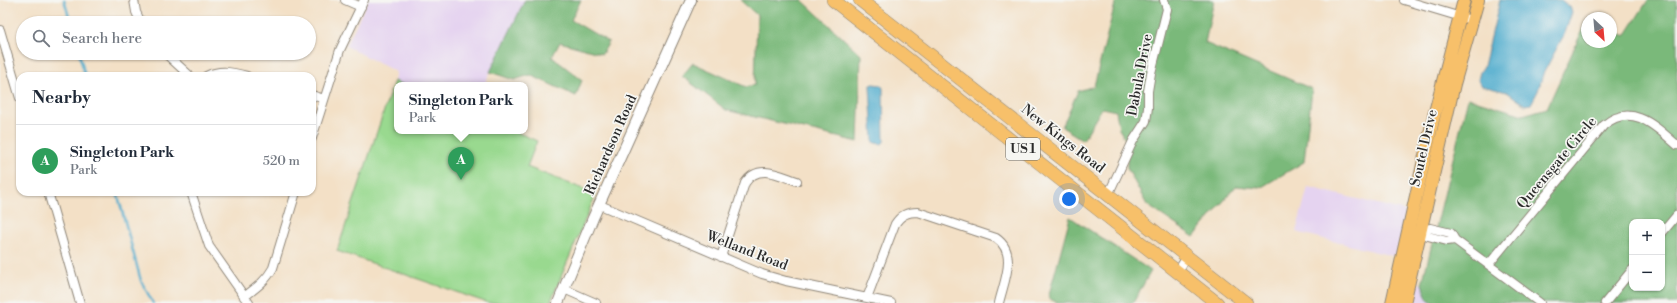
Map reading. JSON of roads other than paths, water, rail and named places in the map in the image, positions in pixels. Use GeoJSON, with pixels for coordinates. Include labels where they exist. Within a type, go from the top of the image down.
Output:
{"type":"FeatureCollection","features":[{"type":"Feature","properties":{"kind":"highway","name":"US 1"},"geometry":{"type":"LineString","coordinates":[[833,0],[1217,303]]}},
{"type":"Feature","properties":{"kind":"highway","name":"New Kings Road"},"geometry":{"type":"LineString","coordinates":[[860,0],[1246,303]]}},
{"type":"Feature","properties":{"kind":"main road","name":"Soutel Drive"},"geometry":{"type":"LineString","coordinates":[[1392,303],[1408,224],[1464,0]]}},
{"type":"Feature","properties":{"kind":"main road","name":"Soutel Drive"},"geometry":{"type":"LineString","coordinates":[[1404,303],[1423,230],[1454,84],[1471,20],[1478,0]]}},
{"type":"Feature","properties":{"kind":"street"},"geometry":{"type":"LineString","coordinates":[[134,0],[138,16]]}},
{"type":"Feature","properties":{"kind":"street"},"geometry":{"type":"LineString","coordinates":[[316,125],[340,50],[362,3],[345,0]]}},
{"type":"Feature","properties":{"kind":"street","name":"Richardson Road"},"geometry":{"type":"LineString","coordinates":[[558,303],[691,0]]}},
{"type":"Feature","properties":{"kind":"street","name":"Dabula Drive"},"geometry":{"type":"LineString","coordinates":[[1108,195],[1125,156],[1142,128],[1148,114],[1148,91],[1151,73],[1167,9],[1164,0]]}},
{"type":"Feature","properties":{"kind":"street"},"geometry":{"type":"LineString","coordinates":[[1404,0],[1471,20]]}},
{"type":"Feature","properties":{"kind":"street"},"geometry":{"type":"LineString","coordinates":[[0,30],[16,84]]}},
{"type":"Feature","properties":{"kind":"street"},"geometry":{"type":"LineString","coordinates":[[173,60],[186,72]]}},
{"type":"Feature","properties":{"kind":"street"},"geometry":{"type":"LineString","coordinates":[[940,85],[951,71]]}},
{"type":"Feature","properties":{"kind":"street"},"geometry":{"type":"LineString","coordinates":[[216,72],[233,72]]}},
{"type":"Feature","properties":{"kind":"street"},"geometry":{"type":"LineString","coordinates":[[316,96],[324,99]]}},
{"type":"Feature","properties":{"kind":"street","name":"Queensgate Circle"},"geometry":{"type":"LineString","coordinates":[[1489,264],[1604,125],[1611,119],[1621,115],[1640,117],[1677,145]]}},
{"type":"Feature","properties":{"kind":"street"},"geometry":{"type":"LineString","coordinates":[[721,257],[745,183],[748,178],[760,171],[797,181]]}},
{"type":"Feature","properties":{"kind":"street"},"geometry":{"type":"LineString","coordinates":[[49,196],[80,303]]}},
{"type":"Feature","properties":{"kind":"street"},"geometry":{"type":"LineString","coordinates":[[192,196],[208,246],[247,300],[273,268],[295,196]]}},
{"type":"Feature","properties":{"kind":"street","name":"Welland Road"},"geometry":{"type":"LineString","coordinates":[[600,205],[721,257],[774,277],[891,303]]}},
{"type":"Feature","properties":{"kind":"street"},"geometry":{"type":"LineString","coordinates":[[867,298],[895,224],[899,218],[905,214],[918,212],[996,238],[1006,246],[1009,261],[999,303]]}},
{"type":"Feature","properties":{"kind":"street"},"geometry":{"type":"LineString","coordinates":[[1665,229],[1677,215]]}},
{"type":"Feature","properties":{"kind":"street"},"geometry":{"type":"LineString","coordinates":[[1408,224],[1423,230],[1430,228],[1451,233],[1455,240],[1540,303]]}},
{"type":"Feature","properties":{"kind":"street"},"geometry":{"type":"LineString","coordinates":[[1178,271],[1187,257]]}},
{"type":"Feature","properties":{"kind":"street"},"geometry":{"type":"LineString","coordinates":[[1605,303],[1629,274]]}},
{"type":"Feature","properties":{"kind":"street"},"geometry":{"type":"LineString","coordinates":[[564,289],[596,303]]}},
{"type":"Feature","properties":{"kind":"water"},"geometry":{"type":"Polygon","coordinates":[[[1500,0],[1561,0],[1570,7],[1572,12],[1565,33],[1543,74],[1538,91],[1531,104],[1525,105],[1507,92],[1482,86],[1478,80],[1480,72],[1484,66],[1500,0]]]}},
{"type":"Feature","properties":{"kind":"water"},"geometry":{"type":"Polygon","coordinates":[[[873,84],[881,85],[883,88],[884,142],[882,144],[875,143],[873,141],[870,86],[873,84]]]}},
{"type":"Feature","properties":{"kind":"waterway"},"geometry":{"type":"LineString","coordinates":[[64,0],[69,16]]}},
{"type":"Feature","properties":{"kind":"waterway"},"geometry":{"type":"LineString","coordinates":[[81,60],[84,72]]}},
{"type":"Feature","properties":{"kind":"waterway"},"geometry":{"type":"LineString","coordinates":[[118,196],[141,281],[153,303]]}},
{"type":"Feature","properties":{"kind":"place","name":"Singleton Park"},"geometry":{"type":"Point","coordinates":[461,180]}}]}
